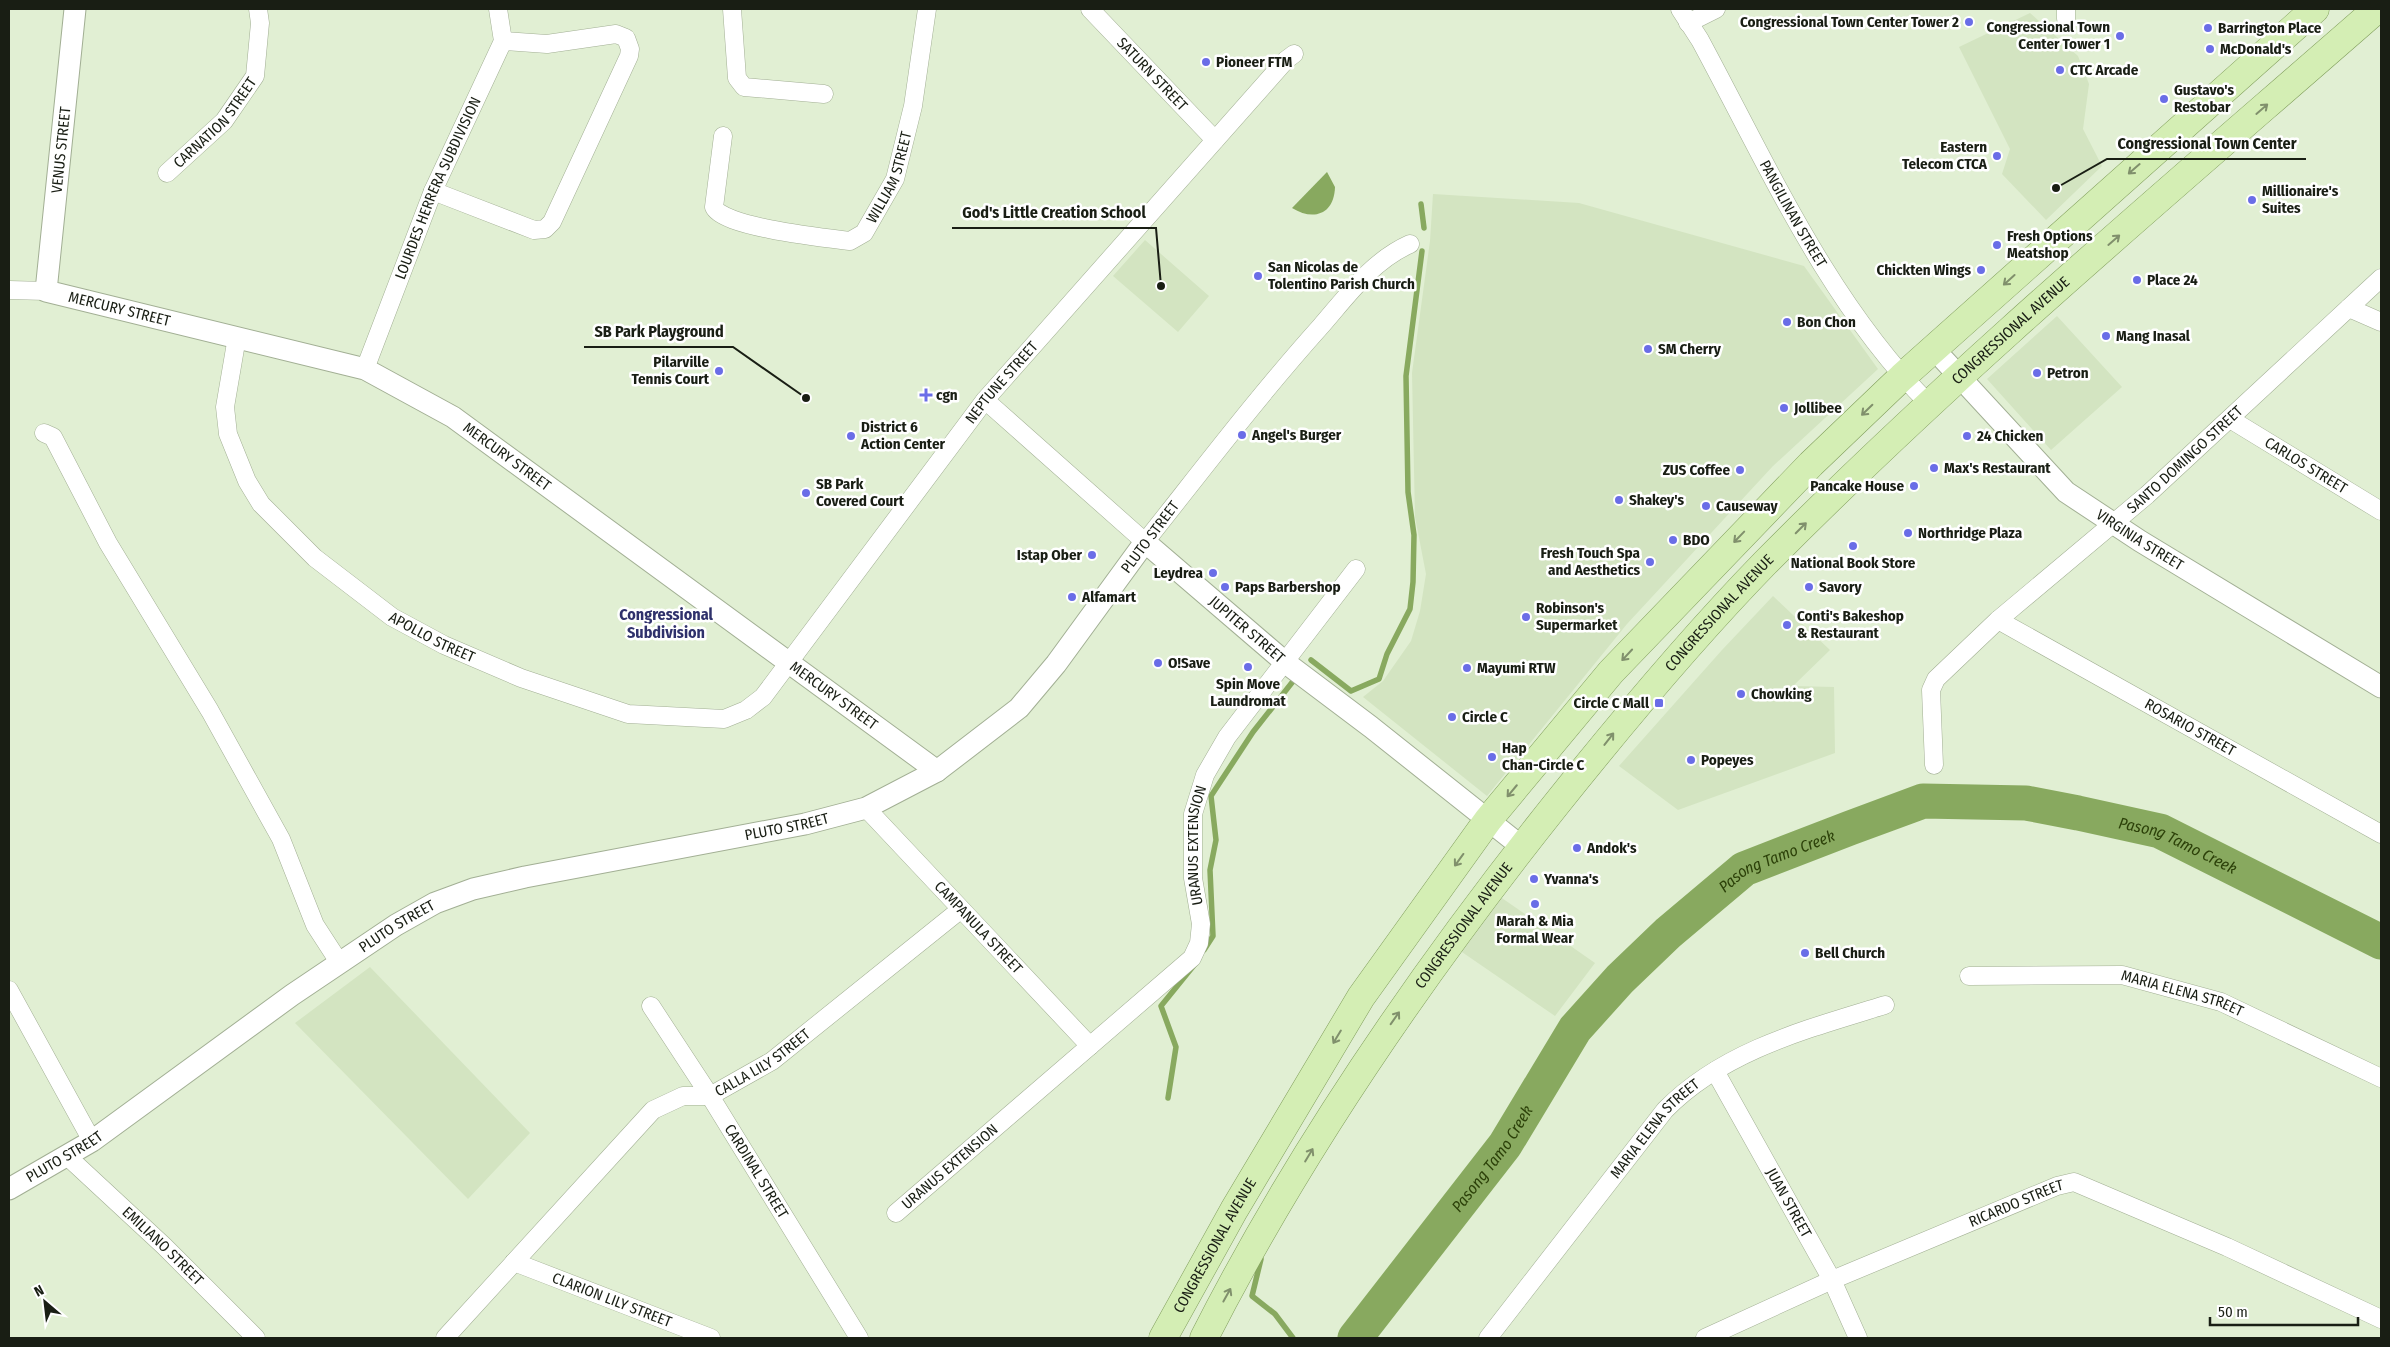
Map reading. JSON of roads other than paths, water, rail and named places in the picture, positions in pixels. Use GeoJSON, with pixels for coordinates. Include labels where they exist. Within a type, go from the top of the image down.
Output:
{"type":"FeatureCollection","features":[{"type":"Feature","properties":{"kind":"main road","name":"CONGRESSIONAL AVENUE"},"geometry":{"type":"LineString","coordinates":[[1163,1338],[1234,1210],[1361,997],[1488,820],[1611,672],[1811,464],[1902,376],[2315,9]]}},
{"type":"Feature","properties":{"kind":"main road","name":"CONGRESSIONAL AVENUE"},"geometry":{"type":"LineString","coordinates":[[1204,1338],[1272,1216],[1394,1019],[1522,847],[1625,718],[1762,566],[1929,404],[2377,9]]}},
{"type":"Feature","properties":{"kind":"street","name":"VENUS STREET"},"geometry":{"type":"LineString","coordinates":[[46,291],[75,9]]}},
{"type":"Feature","properties":{"kind":"street","name":"CARNATION STREET"},"geometry":{"type":"LineString","coordinates":[[167,173],[224,121],[255,76],[260,23],[258,9]]}},
{"type":"Feature","properties":{"kind":"street"},"geometry":{"type":"LineString","coordinates":[[433,191],[534,230],[545,229],[552,222],[629,56],[630,49],[626,38],[616,34],[547,44],[503,41],[498,9]]}},
{"type":"Feature","properties":{"kind":"street"},"geometry":{"type":"LineString","coordinates":[[732,9],[737,78],[739,83],[744,87],[824,94]]}},
{"type":"Feature","properties":{"kind":"street","name":"WILLIAM STREET"},"geometry":{"type":"LineString","coordinates":[[723,136],[714,207],[719,214],[742,224],[850,242],[858,239],[864,233],[895,179],[913,106],[927,9]]}},
{"type":"Feature","properties":{"kind":"street","name":"SATURN STREET"},"geometry":{"type":"LineString","coordinates":[[1090,9],[1215,140]]}},
{"type":"Feature","properties":{"kind":"street"},"geometry":{"type":"LineString","coordinates":[[1684,16],[1716,9]]}},
{"type":"Feature","properties":{"kind":"street","name":"PANGILINAN STREET"},"geometry":{"type":"LineString","coordinates":[[1684,16],[1700,40],[1817,259],[1883,355],[1929,404]]}},
{"type":"Feature","properties":{"kind":"street","name":"LOURDES HERRERA SUBDIVISION"},"geometry":{"type":"LineString","coordinates":[[365,369],[433,191],[503,41]]}},
{"type":"Feature","properties":{"kind":"street","name":"NEPTUNE STREET"},"geometry":{"type":"LineString","coordinates":[[788,665],[985,400],[1286,60],[1294,54]]}},
{"type":"Feature","properties":{"kind":"street","name":"PLUTO STREET"},"geometry":{"type":"LineString","coordinates":[[9,1189],[68,1157],[92,1141],[339,962],[435,904],[473,890],[525,877],[805,824],[866,808],[937,771],[1019,708],[1056,664],[1145,542],[1263,391],[1373,267],[1392,252],[1410,244]]}},
{"type":"Feature","properties":{"kind":"street","name":"SANTO DOMINGO STREET"},"geometry":{"type":"LineString","coordinates":[[1934,765],[1931,690],[1936,679],[1998,620],[2112,522],[2143,498],[2381,278]]}},
{"type":"Feature","properties":{"kind":"street","name":"MERCURY STREET"},"geometry":{"type":"LineString","coordinates":[[9,290],[46,291],[365,369],[453,417],[788,665],[937,771]]}},
{"type":"Feature","properties":{"kind":"street"},"geometry":{"type":"LineString","coordinates":[[2349,308],[2381,322]]}},
{"type":"Feature","properties":{"kind":"street","name":"APOLLO STREET"},"geometry":{"type":"LineString","coordinates":[[237,337],[226,407],[228,434],[247,481],[261,504],[315,558],[392,617],[444,645],[521,678],[628,714],[724,719],[746,710],[763,698],[788,665]]}},
{"type":"Feature","properties":{"kind":"street","name":"VIRGINIA STREET"},"geometry":{"type":"LineString","coordinates":[[1933,348],[2066,492],[2381,687]]}},
{"type":"Feature","properties":{"kind":"street","name":"JUPITER STREET"},"geometry":{"type":"LineString","coordinates":[[985,400],[1145,542],[1286,663],[1372,727],[1522,847]]}},
{"type":"Feature","properties":{"kind":"street","name":"CARLOS STREET"},"geometry":{"type":"LineString","coordinates":[[2230,419],[2381,511]]}},
{"type":"Feature","properties":{"kind":"street"},"geometry":{"type":"LineString","coordinates":[[44,433],[53,437],[108,542],[210,711],[281,839],[315,925],[339,962]]}},
{"type":"Feature","properties":{"kind":"street","name":"URANUS EXTENSION"},"geometry":{"type":"LineString","coordinates":[[896,1213],[1163,981],[1185,965],[1197,951],[1201,924],[1193,878],[1192,814],[1205,775],[1227,737],[1286,663],[1356,569]]}},
{"type":"Feature","properties":{"kind":"street","name":"ROSARIO STREET"},"geometry":{"type":"LineString","coordinates":[[1998,620],[2381,834]]}},
{"type":"Feature","properties":{"kind":"street","name":"CAMPANULA STREET"},"geometry":{"type":"LineString","coordinates":[[866,808],[1090,1046]]}},
{"type":"Feature","properties":{"kind":"street","name":"CALLA LILY STREET"},"geometry":{"type":"LineString","coordinates":[[445,1338],[653,1110],[683,1096],[710,1096],[772,1061],[960,910]]}},
{"type":"Feature","properties":{"kind":"street","name":"MARIA ELENA STREET"},"geometry":{"type":"LineString","coordinates":[[1969,976],[2122,976],[2221,1002],[2381,1078]]}},
{"type":"Feature","properties":{"kind":"street"},"geometry":{"type":"LineString","coordinates":[[9,990],[92,1141]]}},
{"type":"Feature","properties":{"kind":"street","name":"MARIA ELENA STREET"},"geometry":{"type":"LineString","coordinates":[[1488,1338],[1665,1110],[1694,1083],[1762,1047],[1793,1034],[1885,1005]]}},
{"type":"Feature","properties":{"kind":"street","name":"CARDINAL STREET"},"geometry":{"type":"LineString","coordinates":[[651,1006],[710,1096],[859,1338]]}},
{"type":"Feature","properties":{"kind":"street","name":"JUAN STREET"},"geometry":{"type":"LineString","coordinates":[[1715,1071],[1832,1280],[1858,1338]]}},
{"type":"Feature","properties":{"kind":"street","name":"EMILIANO STREET"},"geometry":{"type":"LineString","coordinates":[[68,1157],[164,1246],[256,1338]]}},
{"type":"Feature","properties":{"kind":"street","name":"RICARDO STREET"},"geometry":{"type":"LineString","coordinates":[[1705,1338],[1832,1280],[2057,1186],[2074,1182],[2227,1247],[2381,1319]]}},
{"type":"Feature","properties":{"kind":"street","name":"CLARION LILY STREET"},"geometry":{"type":"LineString","coordinates":[[514,1262],[711,1338]]}},
{"type":"Feature","properties":{"kind":"waterway"},"geometry":{"type":"LineString","coordinates":[[1421,204],[1424,228]]}},
{"type":"Feature","properties":{"kind":"waterway"},"geometry":{"type":"LineString","coordinates":[[1311,660],[1351,691],[1379,679],[1387,654],[1410,609],[1413,582],[1414,535],[1408,492],[1406,376],[1422,251]]}},
{"type":"Feature","properties":{"kind":"waterway"},"geometry":{"type":"LineString","coordinates":[[1204,950],[1213,936],[1210,870],[1216,840],[1211,796],[1253,732],[1294,680]]}},
{"type":"Feature","properties":{"kind":"waterway","name":"Pasong Tamo Creek"},"geometry":{"type":"LineString","coordinates":[[1355,1338],[1505,1145],[1575,1029],[1620,979],[1668,933],[1744,869],[1850,828],[1923,801],[2026,803],[2078,813],[2160,831],[2381,942]]}},
{"type":"Feature","properties":{"kind":"waterway"},"geometry":{"type":"LineString","coordinates":[[1168,1098],[1176,1047],[1161,1006],[1195,964]]}},
{"type":"Feature","properties":{"kind":"waterway"},"geometry":{"type":"LineString","coordinates":[[1261,1259],[1252,1296],[1275,1314],[1293,1338]]}},
{"type":"Feature","properties":{"kind":"place","name":"Congressional Town Center Tower 2"},"geometry":{"type":"Point","coordinates":[1969,22]}},
{"type":"Feature","properties":{"kind":"place","name":"Barrington Place"},"geometry":{"type":"Point","coordinates":[2208,28]}},
{"type":"Feature","properties":{"kind":"place","name":"Congressional Town Center Tower 1"},"geometry":{"type":"Point","coordinates":[2120,36]}},
{"type":"Feature","properties":{"kind":"place","name":"McDonald's"},"geometry":{"type":"Point","coordinates":[2210,49]}},
{"type":"Feature","properties":{"kind":"place","name":"Pioneer FTM"},"geometry":{"type":"Point","coordinates":[1206,62]}},
{"type":"Feature","properties":{"kind":"place","name":"CTC Arcade"},"geometry":{"type":"Point","coordinates":[2060,70]}},
{"type":"Feature","properties":{"kind":"place","name":"Gustavo's Restobar"},"geometry":{"type":"Point","coordinates":[2164,99]}},
{"type":"Feature","properties":{"kind":"place","name":"Eastern Telecom CTCA"},"geometry":{"type":"Point","coordinates":[1997,156]}},
{"type":"Feature","properties":{"kind":"place","name":"Congressional Town Center"},"geometry":{"type":"Point","coordinates":[2056,188]}},
{"type":"Feature","properties":{"kind":"place","name":"Millionaire's Suites"},"geometry":{"type":"Point","coordinates":[2252,200]}},
{"type":"Feature","properties":{"kind":"place","name":"Fresh Options Meatshop"},"geometry":{"type":"Point","coordinates":[1997,245]}},
{"type":"Feature","properties":{"kind":"place","name":"Chickten Wings"},"geometry":{"type":"Point","coordinates":[1981,270]}},
{"type":"Feature","properties":{"kind":"place","name":"San Nicolas de Tolentino Parish Church"},"geometry":{"type":"Point","coordinates":[1258,276]}},
{"type":"Feature","properties":{"kind":"place","name":"Place 24"},"geometry":{"type":"Point","coordinates":[2137,280]}},
{"type":"Feature","properties":{"kind":"place","name":"God's Little Creation School"},"geometry":{"type":"Point","coordinates":[1161,286]}},
{"type":"Feature","properties":{"kind":"place","name":"Bon Chon"},"geometry":{"type":"Point","coordinates":[1787,322]}},
{"type":"Feature","properties":{"kind":"place","name":"Mang Inasal"},"geometry":{"type":"Point","coordinates":[2106,336]}},
{"type":"Feature","properties":{"kind":"place","name":"SM Cherry"},"geometry":{"type":"Point","coordinates":[1648,349]}},
{"type":"Feature","properties":{"kind":"place","name":"Pilarville Tennis Court"},"geometry":{"type":"Point","coordinates":[719,371]}},
{"type":"Feature","properties":{"kind":"place","name":"Petron"},"geometry":{"type":"Point","coordinates":[2037,373]}},
{"type":"Feature","properties":{"kind":"place","name":"cgn"},"geometry":{"type":"Point","coordinates":[926,395]}},
{"type":"Feature","properties":{"kind":"place","name":"SB Park Playground"},"geometry":{"type":"Point","coordinates":[806,398]}},
{"type":"Feature","properties":{"kind":"place","name":"Jollibee"},"geometry":{"type":"Point","coordinates":[1784,408]}},
{"type":"Feature","properties":{"kind":"place","name":"Angel's Burger"},"geometry":{"type":"Point","coordinates":[1242,435]}},
{"type":"Feature","properties":{"kind":"place","name":"District 6 Action Center"},"geometry":{"type":"Point","coordinates":[851,436]}},
{"type":"Feature","properties":{"kind":"place","name":"24 Chicken"},"geometry":{"type":"Point","coordinates":[1967,436]}},
{"type":"Feature","properties":{"kind":"place","name":"Max's Restaurant"},"geometry":{"type":"Point","coordinates":[1934,468]}},
{"type":"Feature","properties":{"kind":"place","name":"ZUS Coffee"},"geometry":{"type":"Point","coordinates":[1740,470]}},
{"type":"Feature","properties":{"kind":"place","name":"Pancake House"},"geometry":{"type":"Point","coordinates":[1914,486]}},
{"type":"Feature","properties":{"kind":"place","name":"SB Park Covered Court"},"geometry":{"type":"Point","coordinates":[806,493]}},
{"type":"Feature","properties":{"kind":"place","name":"Shakey's"},"geometry":{"type":"Point","coordinates":[1619,500]}},
{"type":"Feature","properties":{"kind":"place","name":"Causeway"},"geometry":{"type":"Point","coordinates":[1706,506]}},
{"type":"Feature","properties":{"kind":"place","name":"Northridge Plaza"},"geometry":{"type":"Point","coordinates":[1908,533]}},
{"type":"Feature","properties":{"kind":"place","name":"BDO"},"geometry":{"type":"Point","coordinates":[1673,540]}},
{"type":"Feature","properties":{"kind":"place","name":"National Book Store"},"geometry":{"type":"Point","coordinates":[1853,546]}},
{"type":"Feature","properties":{"kind":"place","name":"Istap Ober"},"geometry":{"type":"Point","coordinates":[1092,555]}},
{"type":"Feature","properties":{"kind":"place","name":"Fresh Touch Spa and Aesthetics"},"geometry":{"type":"Point","coordinates":[1650,562]}},
{"type":"Feature","properties":{"kind":"place","name":"Leydrea"},"geometry":{"type":"Point","coordinates":[1213,573]}},
{"type":"Feature","properties":{"kind":"place","name":"Paps Barbershop"},"geometry":{"type":"Point","coordinates":[1225,587]}},
{"type":"Feature","properties":{"kind":"place","name":"Savory"},"geometry":{"type":"Point","coordinates":[1809,587]}},
{"type":"Feature","properties":{"kind":"place","name":"Alfamart"},"geometry":{"type":"Point","coordinates":[1072,597]}},
{"type":"Feature","properties":{"kind":"place","name":"Robinson's Supermarket"},"geometry":{"type":"Point","coordinates":[1526,617]}},
{"type":"Feature","properties":{"kind":"place","name":"Conti's Bakeshop & Restaurant"},"geometry":{"type":"Point","coordinates":[1787,625]}},
{"type":"Feature","properties":{"kind":"place","name":"O!Save"},"geometry":{"type":"Point","coordinates":[1158,663]}},
{"type":"Feature","properties":{"kind":"place","name":"Spin Move Laundromat"},"geometry":{"type":"Point","coordinates":[1248,667]}},
{"type":"Feature","properties":{"kind":"place","name":"Mayumi RTW"},"geometry":{"type":"Point","coordinates":[1467,668]}},
{"type":"Feature","properties":{"kind":"place","name":"Chowking"},"geometry":{"type":"Point","coordinates":[1741,694]}},
{"type":"Feature","properties":{"kind":"place","name":"Circle C Mall"},"geometry":{"type":"Point","coordinates":[1659,703]}},
{"type":"Feature","properties":{"kind":"place","name":"Circle C"},"geometry":{"type":"Point","coordinates":[1452,717]}},
{"type":"Feature","properties":{"kind":"place","name":"Hap Chan-Circle C"},"geometry":{"type":"Point","coordinates":[1492,757]}},
{"type":"Feature","properties":{"kind":"place","name":"Popeyes"},"geometry":{"type":"Point","coordinates":[1691,760]}},
{"type":"Feature","properties":{"kind":"place","name":"Andok's"},"geometry":{"type":"Point","coordinates":[1577,848]}},
{"type":"Feature","properties":{"kind":"place","name":"Yvanna's"},"geometry":{"type":"Point","coordinates":[1534,879]}},
{"type":"Feature","properties":{"kind":"place","name":"Marah & Mia Formal Wear"},"geometry":{"type":"Point","coordinates":[1535,904]}},
{"type":"Feature","properties":{"kind":"place","name":"Bell Church"},"geometry":{"type":"Point","coordinates":[1805,953]}},
{"type":"Feature","properties":{"kind":"district","name":"Congressional Subdivision"},"geometry":{"type":"Point","coordinates":[666,623]}}]}
